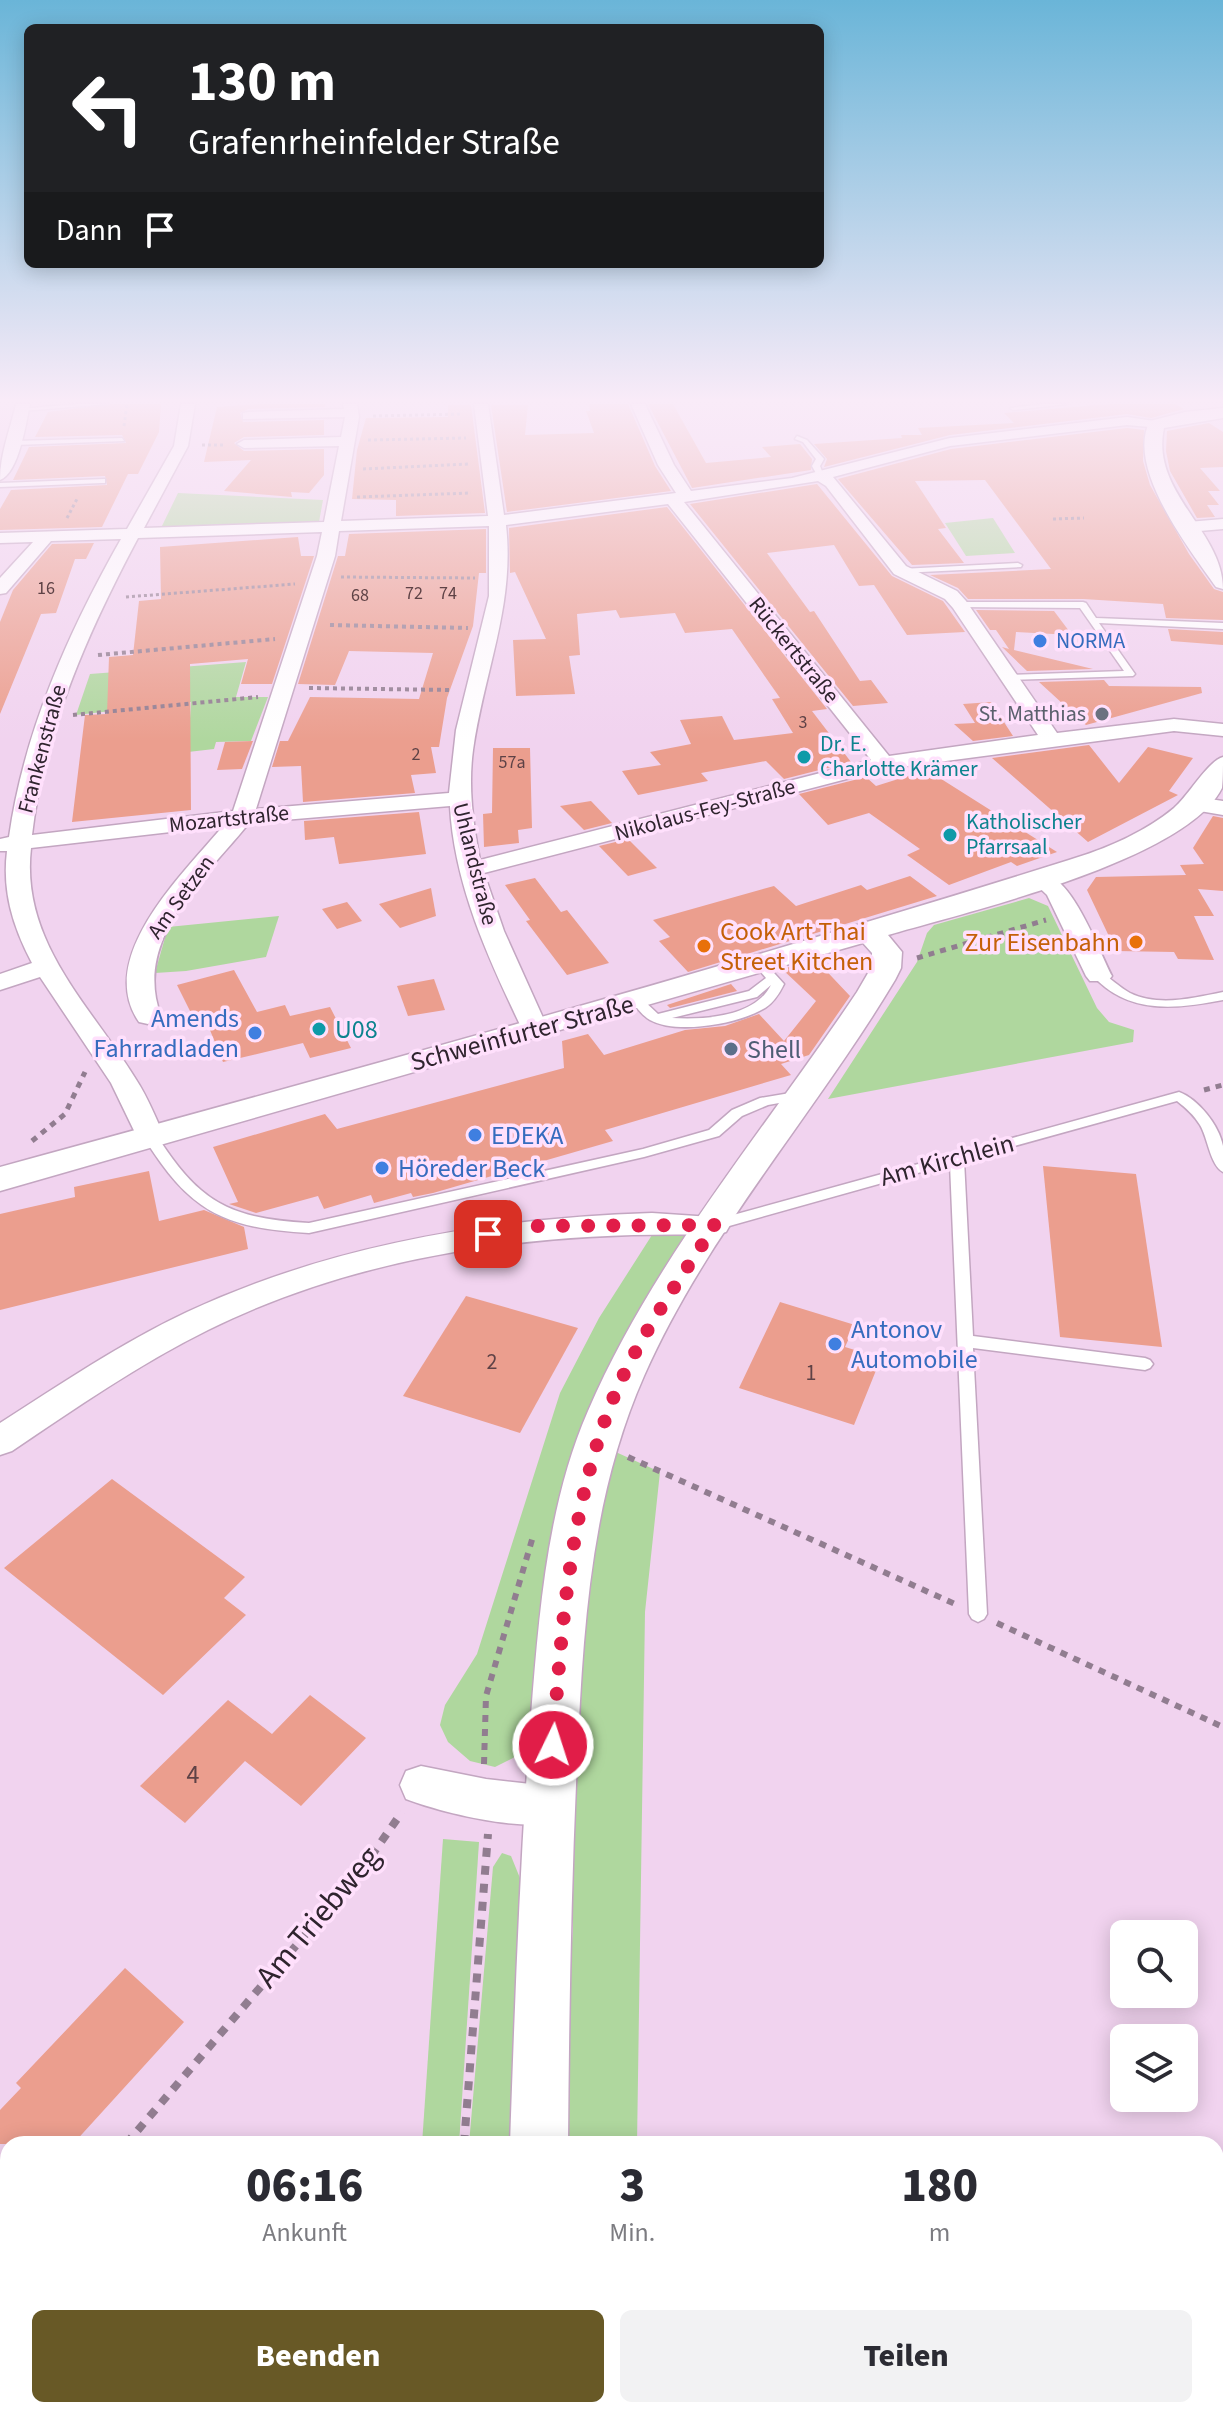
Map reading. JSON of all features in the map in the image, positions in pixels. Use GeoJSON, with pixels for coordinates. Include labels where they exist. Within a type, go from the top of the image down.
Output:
{"type":"FeatureCollection","features":[{"type":"Feature","properties":{"kind":"street","name":"Frankenstraße"},"geometry":{"type":"LineString","coordinates":[[149,517],[89,614],[49,718],[10,844],[20,904],[31,938],[46,967],[125,1083],[150,1136]]}},
{"type":"Feature","properties":{"kind":"street","name":"Am Setzen"},"geometry":{"type":"LineString","coordinates":[[148,1016],[140,994],[140,968],[147,943],[172,902],[242,817],[284,693],[333,517]]}},
{"type":"Feature","properties":{"kind":"street","name":"Uhlandstraße"},"geometry":{"type":"LineString","coordinates":[[496,517],[500,578],[493,629],[461,753],[458,799],[485,916],[506,971],[536,1031]]}},
{"type":"Feature","properties":{"kind":"street"},"geometry":{"type":"LineString","coordinates":[[0,538],[497,521],[530,517]]}},
{"type":"Feature","properties":{"kind":"street","name":"Rückertstraße"},"geometry":{"type":"LineString","coordinates":[[694,517],[884,763]]}},
{"type":"Feature","properties":{"kind":"street"},"geometry":{"type":"LineString","coordinates":[[858,517],[901,571],[951,595],[960,605],[1051,739]]}},
{"type":"Feature","properties":{"kind":"street"},"geometry":{"type":"LineString","coordinates":[[1182,517],[1223,583]]}},
{"type":"Feature","properties":{"kind":"street"},"geometry":{"type":"LineString","coordinates":[[1188,527],[1223,524]]}},
{"type":"Feature","properties":{"kind":"street"},"geometry":{"type":"LineString","coordinates":[[0,589],[46,537]]}},
{"type":"Feature","properties":{"kind":"street","name":"Nikolaus-Fey-Straße"},"geometry":{"type":"LineString","coordinates":[[473,869],[884,763],[1174,725],[1223,730]]}},
{"type":"Feature","properties":{"kind":"street","name":"Schweinfurter Straße"},"geometry":{"type":"LineString","coordinates":[[0,1179],[536,1031],[646,1010],[767,972],[869,931],[1042,879],[1119,852],[1210,806],[1223,765]]}},
{"type":"Feature","properties":{"kind":"street","name":"Mozartstraße"},"geometry":{"type":"LineString","coordinates":[[10,844],[242,817],[458,799]]}},
{"type":"Feature","properties":{"kind":"street"},"geometry":{"type":"LineString","coordinates":[[1042,879],[1057,891],[1099,976]]}},
{"type":"Feature","properties":{"kind":"street"},"geometry":{"type":"LineString","coordinates":[[539,2136],[549,1806],[564,1608],[598,1444],[625,1373],[715,1225],[880,980],[888,960],[879,940],[869,931]]}},
{"type":"Feature","properties":{"kind":"street"},"geometry":{"type":"LineString","coordinates":[[0,982],[46,967]]}},
{"type":"Feature","properties":{"kind":"street"},"geometry":{"type":"LineString","coordinates":[[0,1441],[125,1360],[229,1307],[358,1263],[464,1237],[538,1226],[715,1225]]}},
{"type":"Feature","properties":{"kind":"street"},"geometry":{"type":"LineString","coordinates":[[421,1785],[486,1799],[549,1806]]}},
{"type":"Feature","properties":{"kind":"lane"},"geometry":{"type":"LineString","coordinates":[[901,571],[1018,565]]}},
{"type":"Feature","properties":{"kind":"lane"},"geometry":{"type":"LineString","coordinates":[[960,605],[1083,605],[1130,674],[1009,677]]}},
{"type":"Feature","properties":{"kind":"lane"},"geometry":{"type":"LineString","coordinates":[[1094,620],[1223,626]]}},
{"type":"Feature","properties":{"kind":"lane"},"geometry":{"type":"LineString","coordinates":[[1099,976],[1126,998],[1147,1004],[1177,1005],[1223,996]]}},
{"type":"Feature","properties":{"kind":"lane"},"geometry":{"type":"LineString","coordinates":[[150,1136],[173,1177],[194,1196],[229,1216],[277,1227],[309,1228],[644,1153],[714,1133],[737,1113],[765,1101],[802,1095]]}},
{"type":"Feature","properties":{"kind":"lane","name":"Am Kirchlein"},"geometry":{"type":"LineString","coordinates":[[715,1225],[1179,1096],[1196,1107],[1212,1128],[1223,1167]]}},
{"type":"Feature","properties":{"kind":"lane"},"geometry":{"type":"LineString","coordinates":[[957,1158],[978,1614]]}},
{"type":"Feature","properties":{"kind":"lane"},"geometry":{"type":"LineString","coordinates":[[964,1341],[1145,1364]]}},
{"type":"Feature","properties":{"kind":"path"},"geometry":{"type":"LineString","coordinates":[[1053,519],[1084,518]]}},
{"type":"Feature","properties":{"kind":"path"},"geometry":{"type":"LineString","coordinates":[[142,533],[122,597],[317,580],[500,578]]}},
{"type":"Feature","properties":{"kind":"path"},"geometry":{"type":"LineString","coordinates":[[100,644],[95,655],[301,632],[493,629]]}},
{"type":"Feature","properties":{"kind":"path"},"geometry":{"type":"LineString","coordinates":[[49,718],[284,693],[476,690]]}},
{"type":"Feature","properties":{"kind":"path"},"geometry":{"type":"LineString","coordinates":[[71,727],[78,706]]}},
{"type":"Feature","properties":{"kind":"path"},"geometry":{"type":"LineString","coordinates":[[888,960],[918,958],[1021,925],[1070,917]]}},
{"type":"Feature","properties":{"kind":"path"},"geometry":{"type":"LineString","coordinates":[[25,1145],[51,1128],[72,1105],[97,1041]]}},
{"type":"Feature","properties":{"kind":"path"},"geometry":{"type":"LineString","coordinates":[[598,1444],[1223,1727]]}},
{"type":"Feature","properties":{"kind":"path","name":"Am Triebweg"},"geometry":{"type":"LineString","coordinates":[[133,2136],[365,1865],[421,1785]]}},
{"type":"Feature","properties":{"kind":"green space"},"geometry":{"type":"Polygon","coordinates":[[[166,517],[320,517],[319,522],[161,528],[166,517]]]}},
{"type":"Feature","properties":{"kind":"green space"},"geometry":{"type":"Polygon","coordinates":[[[993,518],[1015,553],[966,556],[945,523],[993,518]]]}},
{"type":"Feature","properties":{"kind":"green space"},"geometry":{"type":"Polygon","coordinates":[[[246,662],[236,697],[268,697],[251,741],[216,742],[214,749],[188,752],[191,702],[76,715],[90,674],[246,662]]]}},
{"type":"Feature","properties":{"kind":"green space"},"geometry":{"type":"Polygon","coordinates":[[[1029,898],[1048,906],[1097,1008],[1109,1022],[1134,1030],[1133,1042],[828,1099],[917,962],[927,933],[934,925],[1029,898]]]}},
{"type":"Feature","properties":{"kind":"green space"},"geometry":{"type":"Polygon","coordinates":[[[279,916],[266,957],[186,971],[155,973],[168,927],[279,916]]]}},
{"type":"Feature","properties":{"kind":"green space"},"geometry":{"type":"Polygon","coordinates":[[[659,1224],[713,1225],[598,1444],[660,1472],[645,1612],[637,2136],[558,2136],[573,1929],[573,1801],[584,1632],[593,1570],[584,1496],[534,1738],[513,1758],[495,1767],[470,1761],[448,1742],[440,1725],[445,1705],[477,1654],[560,1393],[599,1318],[659,1224]]]}},
{"type":"Feature","properties":{"kind":"green space"},"geometry":{"type":"Polygon","coordinates":[[[443,1839],[479,1842],[460,2136],[423,2136],[443,1839]]]}},
{"type":"Feature","properties":{"kind":"green space"},"geometry":{"type":"Polygon","coordinates":[[[502,1853],[511,1856],[524,1888],[527,2136],[470,2136],[493,1867],[502,1853]]]}},
{"type":"Feature","properties":{"kind":"building"},"geometry":{"type":"Polygon","coordinates":[[[0,517],[107,517],[102,527],[0,530],[0,517]]]}},
{"type":"Feature","properties":{"kind":"building"},"geometry":{"type":"Polygon","coordinates":[[[593,517],[675,517],[827,709],[812,711],[851,762],[784,779],[766,761],[701,773],[708,781],[638,795],[622,771],[661,765],[650,752],[691,744],[680,720],[722,716],[734,740],[793,733],[772,699],[780,698],[732,629],[685,633],[675,613],[620,618],[616,610],[577,614],[580,655],[569,656],[575,694],[516,696],[513,640],[546,639],[515,572],[510,573],[509,528],[593,517]]]}},
{"type":"Feature","properties":{"kind":"building"},"geometry":{"type":"Polygon","coordinates":[[[700,517],[844,517],[892,576],[943,601],[965,632],[907,635],[874,585],[859,586],[834,545],[767,553],[810,612],[814,611],[860,681],[871,680],[888,703],[853,706],[700,517]]]}},
{"type":"Feature","properties":{"kind":"building"},"geometry":{"type":"Polygon","coordinates":[[[871,517],[939,517],[946,528],[938,529],[964,563],[912,565],[871,517]]]}},
{"type":"Feature","properties":{"kind":"building"},"geometry":{"type":"Polygon","coordinates":[[[1012,517],[1168,517],[1214,589],[1223,592],[1223,620],[1166,618],[1163,604],[1083,599],[968,599],[958,588],[930,575],[1051,569],[1012,517]]]}},
{"type":"Feature","properties":{"kind":"building"},"geometry":{"type":"Polygon","coordinates":[[[486,529],[486,573],[479,573],[473,626],[447,698],[439,747],[431,747],[436,773],[411,775],[415,793],[303,802],[301,766],[272,767],[280,741],[288,741],[310,697],[419,699],[433,653],[349,651],[335,685],[298,684],[338,556],[345,556],[349,534],[486,529]]]}},
{"type":"Feature","properties":{"kind":"building"},"geometry":{"type":"Polygon","coordinates":[[[298,537],[301,556],[314,556],[272,684],[241,684],[248,659],[190,664],[191,810],[72,822],[85,715],[107,714],[109,657],[133,655],[139,601],[161,599],[160,547],[298,537]]]}},
{"type":"Feature","properties":{"kind":"building"},"geometry":{"type":"Polygon","coordinates":[[[94,543],[86,559],[75,559],[56,613],[41,614],[0,714],[0,622],[13,590],[52,544],[94,543]]]}},
{"type":"Feature","properties":{"kind":"building"},"geometry":{"type":"Polygon","coordinates":[[[976,610],[1054,611],[1072,635],[1016,632],[1014,650],[1093,669],[1027,671],[1002,647],[1009,649],[976,610]]]}},
{"type":"Feature","properties":{"kind":"building"},"geometry":{"type":"Polygon","coordinates":[[[1168,629],[1223,632],[1223,645],[1171,641],[1168,629]]]}},
{"type":"Feature","properties":{"kind":"building","name":"St. Matthias"},"geometry":{"type":"Polygon","coordinates":[[[1104,680],[1109,686],[1201,687],[1202,693],[1086,725],[1039,682],[1104,680]]]}},
{"type":"Feature","properties":{"kind":"building"},"geometry":{"type":"Polygon","coordinates":[[[991,702],[1013,736],[973,741],[954,724],[975,723],[963,704],[991,702]]]}},
{"type":"Feature","properties":{"kind":"building"},"geometry":{"type":"Polygon","coordinates":[[[253,741],[242,769],[217,770],[225,742],[253,741]]]}},
{"type":"Feature","properties":{"kind":"building"},"geometry":{"type":"Polygon","coordinates":[[[1089,745],[1119,783],[1148,747],[1193,758],[1169,791],[1178,795],[1088,842],[992,758],[1089,745]]]}},
{"type":"Feature","properties":{"kind":"building"},"geometry":{"type":"Polygon","coordinates":[[[493,748],[530,748],[532,828],[518,830],[519,843],[484,847],[483,814],[492,813],[493,748]]]}},
{"type":"Feature","properties":{"kind":"building"},"geometry":{"type":"Polygon","coordinates":[[[927,770],[1057,852],[1017,866],[1011,862],[949,885],[907,855],[920,849],[869,813],[828,825],[799,794],[866,777],[876,786],[927,770]]]}},
{"type":"Feature","properties":{"kind":"building"},"geometry":{"type":"Polygon","coordinates":[[[591,801],[612,823],[584,830],[560,806],[591,801]]]}},
{"type":"Feature","properties":{"kind":"building"},"geometry":{"type":"Polygon","coordinates":[[[419,812],[426,854],[339,864],[334,837],[305,840],[304,821],[419,812]]]}},
{"type":"Feature","properties":{"kind":"building"},"geometry":{"type":"Polygon","coordinates":[[[1213,816],[1223,818],[1223,891],[1198,889],[1214,916],[1194,916],[1214,960],[1178,959],[1174,952],[1116,951],[1087,890],[1096,877],[1186,875],[1180,865],[1204,864],[1193,848],[1213,816]]]}},
{"type":"Feature","properties":{"kind":"building"},"geometry":{"type":"Polygon","coordinates":[[[628,839],[657,868],[628,876],[599,846],[628,839]]]}},
{"type":"Feature","properties":{"kind":"building"},"geometry":{"type":"Polygon","coordinates":[[[910,876],[937,896],[688,972],[659,941],[670,937],[653,920],[774,886],[796,906],[861,885],[867,890],[910,876]]]}},
{"type":"Feature","properties":{"kind":"building"},"geometry":{"type":"Polygon","coordinates":[[[535,878],[561,912],[567,910],[609,963],[567,975],[526,921],[530,920],[505,885],[535,878]]]}},
{"type":"Feature","properties":{"kind":"building"},"geometry":{"type":"Polygon","coordinates":[[[431,888],[436,916],[400,928],[379,904],[431,888]]]}},
{"type":"Feature","properties":{"kind":"building"},"geometry":{"type":"Polygon","coordinates":[[[347,902],[362,921],[337,929],[322,909],[347,902]]]}},
{"type":"Feature","properties":{"kind":"building"},"geometry":{"type":"Polygon","coordinates":[[[816,960],[850,996],[809,1055],[781,1064],[791,1075],[605,1130],[613,1141],[433,1193],[413,1197],[411,1193],[374,1203],[371,1195],[324,1209],[318,1196],[256,1213],[229,1204],[238,1202],[213,1147],[325,1114],[337,1129],[564,1068],[562,1041],[588,1034],[604,1055],[685,1030],[725,1026],[759,1014],[784,1041],[816,1001],[782,969],[816,960]]]}},
{"type":"Feature","properties":{"kind":"building"},"geometry":{"type":"Polygon","coordinates":[[[234,970],[257,1012],[285,1005],[290,1016],[330,1007],[351,1048],[310,1058],[303,1043],[223,1062],[203,1013],[192,1015],[177,985],[234,970]]]}},
{"type":"Feature","properties":{"kind":"building"},"geometry":{"type":"Polygon","coordinates":[[[434,979],[445,1010],[408,1016],[397,986],[434,979]]]}},
{"type":"Feature","properties":{"kind":"building"},"geometry":{"type":"Polygon","coordinates":[[[731,984],[737,991],[670,1008],[667,1005],[731,984]]]}},
{"type":"Feature","properties":{"kind":"building"},"geometry":{"type":"Polygon","coordinates":[[[1043,1166],[1136,1174],[1162,1347],[1060,1337],[1043,1166]]]}},
{"type":"Feature","properties":{"kind":"building"},"geometry":{"type":"Polygon","coordinates":[[[149,1171],[159,1221],[204,1210],[244,1227],[248,1249],[0,1310],[0,1214],[75,1197],[74,1187],[149,1171]]]}},
{"type":"Feature","properties":{"kind":"building"},"geometry":{"type":"Polygon","coordinates":[[[466,1296],[578,1328],[520,1433],[403,1396],[466,1296]]]}},
{"type":"Feature","properties":{"kind":"building"},"geometry":{"type":"Polygon","coordinates":[[[780,1302],[855,1325],[845,1347],[881,1358],[854,1425],[739,1388],[780,1302]]]}},
{"type":"Feature","properties":{"kind":"building"},"geometry":{"type":"Polygon","coordinates":[[[112,1479],[245,1577],[224,1598],[246,1615],[163,1695],[4,1568],[112,1479]]]}},
{"type":"Feature","properties":{"kind":"building"},"geometry":{"type":"Polygon","coordinates":[[[310,1695],[366,1738],[301,1806],[245,1761],[185,1823],[140,1786],[228,1700],[272,1734],[310,1695]]]}},
{"type":"Feature","properties":{"kind":"building"},"geometry":{"type":"Polygon","coordinates":[[[125,1968],[184,2022],[80,2136],[0,2136],[0,2110],[21,2088],[16,2083],[125,1968]]]}},
{"type":"Feature","properties":{"kind":"place","name":"NORMA"},"geometry":{"type":"Point","coordinates":[1040,641]}},
{"type":"Feature","properties":{"kind":"place","name":"St. Matthias"},"geometry":{"type":"Point","coordinates":[1102,714]}},
{"type":"Feature","properties":{"kind":"place","name":"Dr. E. Charlotte Krämer"},"geometry":{"type":"Point","coordinates":[804,757]}},
{"type":"Feature","properties":{"kind":"place","name":"Katholischer Pfarrsaal"},"geometry":{"type":"Point","coordinates":[950,835]}},
{"type":"Feature","properties":{"kind":"place","name":"Zur Eisenbahn"},"geometry":{"type":"Point","coordinates":[1136,942]}},
{"type":"Feature","properties":{"kind":"place","name":"Cook Art Thai Street Kitchen"},"geometry":{"type":"Point","coordinates":[704,946]}},
{"type":"Feature","properties":{"kind":"place","name":"U08"},"geometry":{"type":"Point","coordinates":[319,1029]}},
{"type":"Feature","properties":{"kind":"place","name":"Amends Fahrradladen"},"geometry":{"type":"Point","coordinates":[255,1033]}},
{"type":"Feature","properties":{"kind":"place","name":"Shell"},"geometry":{"type":"Point","coordinates":[731,1049]}},
{"type":"Feature","properties":{"kind":"place","name":"EDEKA"},"geometry":{"type":"Point","coordinates":[475,1135]}},
{"type":"Feature","properties":{"kind":"place","name":"Höreder Beck"},"geometry":{"type":"Point","coordinates":[382,1168]}},
{"type":"Feature","properties":{"kind":"place","name":"Antonov Automobile"},"geometry":{"type":"Point","coordinates":[835,1344]}},
{"type":"Feature","properties":{"kind":"route"},"geometry":{"type":"LineString","coordinates":[[488,1234],[538,1226],[715,1225],[625,1373],[598,1444],[584,1497],[564,1608],[553,1745]]}}]}
